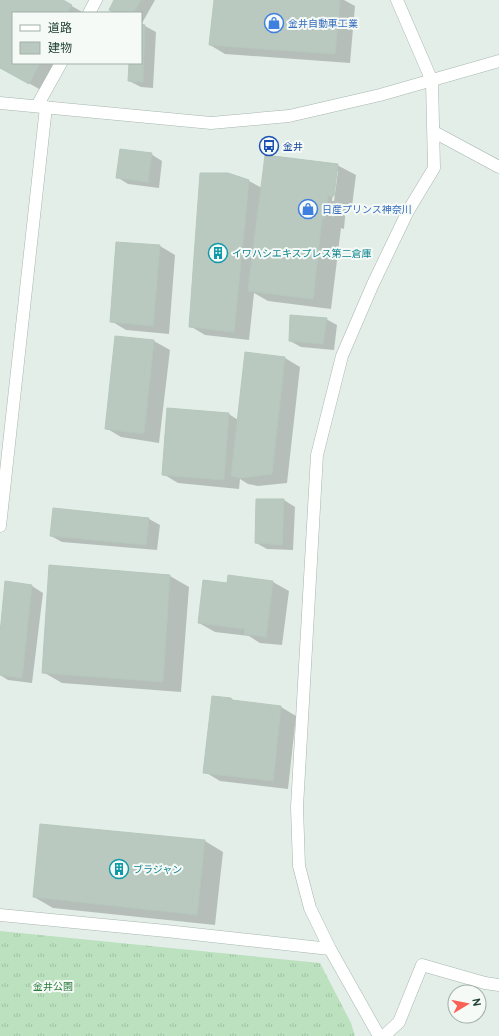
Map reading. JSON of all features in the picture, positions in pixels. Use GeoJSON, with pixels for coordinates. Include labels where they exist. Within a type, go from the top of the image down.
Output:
{"type":"FeatureCollection","features":[{"type":"Feature","properties":{"kind":"street"},"geometry":{"type":"LineString","coordinates":[[90,12],[96,0]]}},
{"type":"Feature","properties":{"kind":"street"},"geometry":{"type":"LineString","coordinates":[[379,1036],[330,949],[310,908],[299,866],[297,807],[317,455],[342,356],[373,284],[408,211],[434,168],[432,80],[397,0]]}},
{"type":"Feature","properties":{"kind":"street"},"geometry":{"type":"LineString","coordinates":[[0,103],[211,123],[289,116],[380,95],[499,61]]}},
{"type":"Feature","properties":{"kind":"street"},"geometry":{"type":"LineString","coordinates":[[0,526],[41,107],[61,64]]}},
{"type":"Feature","properties":{"kind":"street"},"geometry":{"type":"LineString","coordinates":[[434,132],[499,167]]}},
{"type":"Feature","properties":{"kind":"street"},"geometry":{"type":"LineString","coordinates":[[0,915],[330,949]]}},
{"type":"Feature","properties":{"kind":"street"},"geometry":{"type":"LineString","coordinates":[[384,1036],[399,1022],[422,965],[485,984],[499,985]]}},
{"type":"Feature","properties":{"kind":"green space","name":"金井公園"},"geometry":{"type":"Polygon","coordinates":[[[0,931],[320,963],[351,1023],[355,1036],[0,1036],[0,931]]]}},
{"type":"Feature","properties":{"kind":"building"},"geometry":{"type":"Polygon","coordinates":[[[0,0],[63,0],[72,5],[68,12],[12,12],[12,64],[39,64],[29,84],[0,68],[0,0]]]}},
{"type":"Feature","properties":{"kind":"building"},"geometry":{"type":"Polygon","coordinates":[[[114,0],[141,0],[134,12],[112,12],[109,10],[114,0]]]}},
{"type":"Feature","properties":{"kind":"building","name":"金井自動車工業"},"geometry":{"type":"Polygon","coordinates":[[[214,0],[340,0],[335,54],[209,45],[214,0]]]}},
{"type":"Feature","properties":{"kind":"building"},"geometry":{"type":"Polygon","coordinates":[[[142,24],[145,25],[143,82],[128,81],[129,64],[142,64],[142,24]]]}},
{"type":"Feature","properties":{"kind":"building"},"geometry":{"type":"Polygon","coordinates":[[[120,149],[152,153],[148,182],[116,178],[120,149]]]}},
{"type":"Feature","properties":{"kind":"building"},"geometry":{"type":"Polygon","coordinates":[[[265,155],[338,164],[334,196],[328,196],[325,218],[322,218],[313,299],[248,291],[265,155]]]}},
{"type":"Feature","properties":{"kind":"building","name":"イワハシエキスプレス第二倉庫"},"geometry":{"type":"Polygon","coordinates":[[[200,173],[228,173],[249,180],[234,332],[189,327],[200,173]]]}},
{"type":"Feature","properties":{"kind":"building"},"geometry":{"type":"Polygon","coordinates":[[[116,242],[160,245],[153,326],[110,322],[116,242]]]}},
{"type":"Feature","properties":{"kind":"building"},"geometry":{"type":"Polygon","coordinates":[[[290,315],[327,318],[323,344],[289,341],[290,315]]]}},
{"type":"Feature","properties":{"kind":"building"},"geometry":{"type":"Polygon","coordinates":[[[115,336],[154,340],[144,434],[105,429],[115,336]]]}},
{"type":"Feature","properties":{"kind":"building"},"geometry":{"type":"Polygon","coordinates":[[[245,352],[285,357],[272,474],[241,478],[231,476],[245,352]]]}},
{"type":"Feature","properties":{"kind":"building"},"geometry":{"type":"Polygon","coordinates":[[[167,408],[229,413],[224,480],[162,475],[167,408]]]}},
{"type":"Feature","properties":{"kind":"building"},"geometry":{"type":"Polygon","coordinates":[[[256,499],[284,499],[282,545],[255,543],[256,499]]]}},
{"type":"Feature","properties":{"kind":"building"},"geometry":{"type":"Polygon","coordinates":[[[53,508],[149,518],[146,545],[50,536],[53,508]]]}},
{"type":"Feature","properties":{"kind":"building"},"geometry":{"type":"Polygon","coordinates":[[[49,565],[170,575],[163,682],[42,673],[49,565]]]}},
{"type":"Feature","properties":{"kind":"building"},"geometry":{"type":"Polygon","coordinates":[[[228,575],[273,581],[266,637],[244,634],[245,629],[198,623],[203,580],[227,583],[228,575]]]}},
{"type":"Feature","properties":{"kind":"building"},"geometry":{"type":"Polygon","coordinates":[[[5,581],[32,585],[22,678],[0,675],[0,633],[5,581]]]}},
{"type":"Feature","properties":{"kind":"building"},"geometry":{"type":"Polygon","coordinates":[[[212,696],[281,706],[273,781],[203,773],[212,696]]]}},
{"type":"Feature","properties":{"kind":"building","name":"ブラジャン"},"geometry":{"type":"Polygon","coordinates":[[[40,824],[205,840],[197,915],[33,897],[40,824]]]}},
{"type":"Feature","properties":{"kind":"place","name":"金井自動車工業"},"geometry":{"type":"Point","coordinates":[274,23]}},
{"type":"Feature","properties":{"kind":"place","name":"金井"},"geometry":{"type":"Point","coordinates":[269,146]}},
{"type":"Feature","properties":{"kind":"place","name":"日産プリンス神奈川"},"geometry":{"type":"Point","coordinates":[308,209]}},
{"type":"Feature","properties":{"kind":"place","name":"イワハシエキスプレス第二倉庫"},"geometry":{"type":"Point","coordinates":[218,253]}},
{"type":"Feature","properties":{"kind":"place","name":"ブラジャン"},"geometry":{"type":"Point","coordinates":[119,869]}}]}
